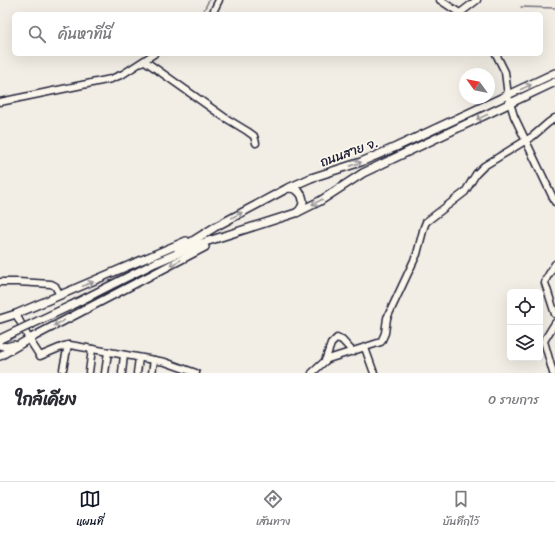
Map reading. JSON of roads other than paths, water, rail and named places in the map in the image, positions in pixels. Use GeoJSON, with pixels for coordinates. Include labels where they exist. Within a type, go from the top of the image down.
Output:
{"type":"FeatureCollection","features":[{"type":"Feature","properties":{"kind":"main road","name":"ถนนสาย จ."},"geometry":{"type":"LineString","coordinates":[[0,339],[155,263],[215,227],[286,189],[311,178],[361,162],[508,96],[555,73]]}},
{"type":"Feature","properties":{"kind":"main road","name":"ถนนสาย จ."},"geometry":{"type":"LineString","coordinates":[[155,263],[202,244],[296,213],[320,200],[363,172],[555,82]]}},
{"type":"Feature","properties":{"kind":"main road"},"geometry":{"type":"LineString","coordinates":[[286,189],[296,189],[302,195],[302,207],[296,213]]}},
{"type":"Feature","properties":{"kind":"main road"},"geometry":{"type":"LineString","coordinates":[[0,322],[215,227]]}},
{"type":"Feature","properties":{"kind":"main road"},"geometry":{"type":"LineString","coordinates":[[0,356],[29,339],[221,238]]}},
{"type":"Feature","properties":{"kind":"main road"},"geometry":{"type":"LineString","coordinates":[[0,319],[16,314]]}},
{"type":"Feature","properties":{"kind":"main road"},"geometry":{"type":"LineString","coordinates":[[0,351],[29,339]]}},
{"type":"Feature","properties":{"kind":"main road"},"geometry":{"type":"LineString","coordinates":[[0,346],[10,347]]}},
{"type":"Feature","properties":{"kind":"street"},"geometry":{"type":"LineString","coordinates":[[213,12],[219,0]]}},
{"type":"Feature","properties":{"kind":"street"},"geometry":{"type":"LineString","coordinates":[[440,0],[457,12]]}},
{"type":"Feature","properties":{"kind":"street"},"geometry":{"type":"LineString","coordinates":[[462,12],[477,0]]}},
{"type":"Feature","properties":{"kind":"street"},"geometry":{"type":"LineString","coordinates":[[0,102],[110,79],[123,74],[151,56]]}},
{"type":"Feature","properties":{"kind":"street"},"geometry":{"type":"LineString","coordinates":[[497,56],[505,72],[508,96],[514,116],[555,202]]}},
{"type":"Feature","properties":{"kind":"street"},"geometry":{"type":"LineString","coordinates":[[145,60],[224,117],[250,133],[254,136],[256,143]]}},
{"type":"Feature","properties":{"kind":"street"},"geometry":{"type":"LineString","coordinates":[[325,361],[377,344],[383,340],[387,318],[417,254],[426,222],[465,192],[476,174],[484,166],[526,140],[555,118]]}},
{"type":"Feature","properties":{"kind":"street"},"geometry":{"type":"LineString","coordinates":[[555,264],[546,278],[545,283],[555,314]]}},
{"type":"Feature","properties":{"kind":"street"},"geometry":{"type":"LineString","coordinates":[[0,282],[51,284],[55,286],[60,295]]}},
{"type":"Feature","properties":{"kind":"street"},"geometry":{"type":"LineString","coordinates":[[16,314],[40,356],[68,345],[165,362],[196,373]]}},
{"type":"Feature","properties":{"kind":"street"},"geometry":{"type":"LineString","coordinates":[[553,373],[544,341],[555,322]]}},
{"type":"Feature","properties":{"kind":"street"},"geometry":{"type":"LineString","coordinates":[[315,372],[325,361],[331,344],[337,338],[342,340],[353,352]]}},
{"type":"Feature","properties":{"kind":"street"},"geometry":{"type":"LineString","coordinates":[[63,369],[68,345]]}},
{"type":"Feature","properties":{"kind":"street"},"geometry":{"type":"LineString","coordinates":[[365,348],[374,373]]}},
{"type":"Feature","properties":{"kind":"street"},"geometry":{"type":"LineString","coordinates":[[89,372],[92,349]]}},
{"type":"Feature","properties":{"kind":"street"},"geometry":{"type":"LineString","coordinates":[[105,373],[108,352]]}},
{"type":"Feature","properties":{"kind":"street"},"geometry":{"type":"LineString","coordinates":[[122,373],[124,355]]}},
{"type":"Feature","properties":{"kind":"street"},"geometry":{"type":"LineString","coordinates":[[137,373],[139,358]]}},
{"type":"Feature","properties":{"kind":"street"},"geometry":{"type":"LineString","coordinates":[[152,373],[154,360]]}},
{"type":"Feature","properties":{"kind":"waterway"},"geometry":{"type":"LineString","coordinates":[[203,12],[209,0]]}},
{"type":"Feature","properties":{"kind":"waterway"},"geometry":{"type":"LineString","coordinates":[[521,7],[555,8]]}}]}
